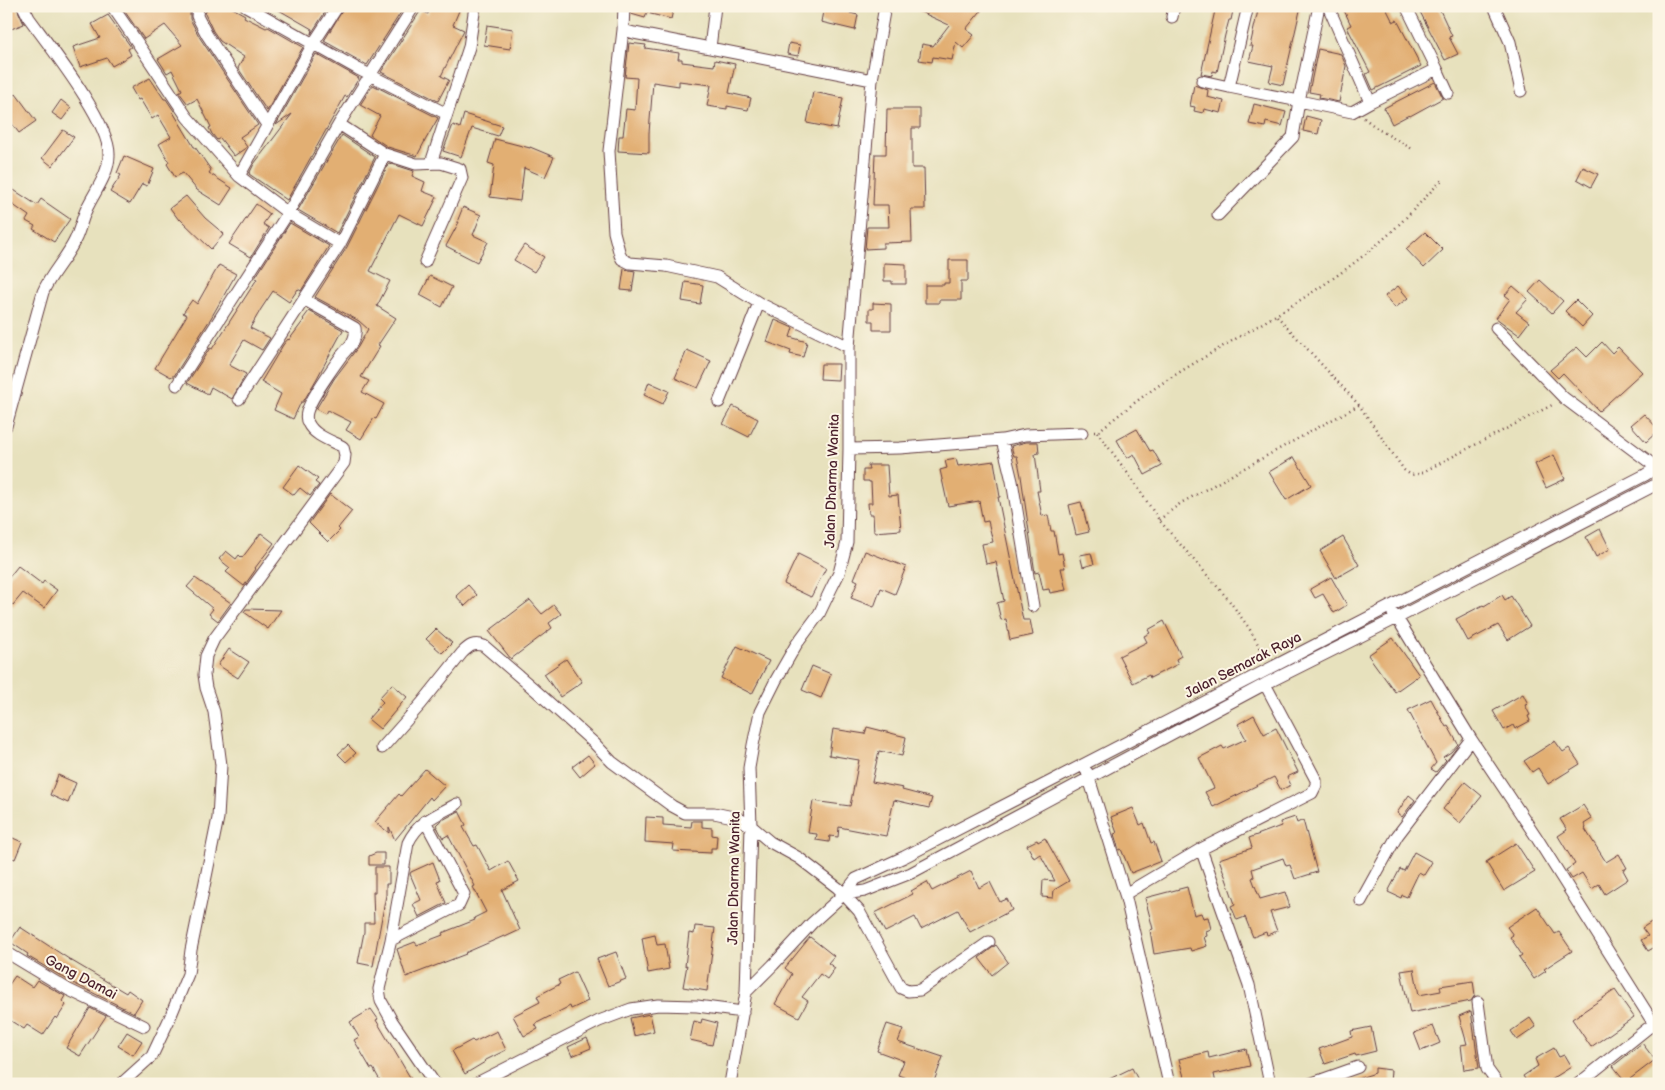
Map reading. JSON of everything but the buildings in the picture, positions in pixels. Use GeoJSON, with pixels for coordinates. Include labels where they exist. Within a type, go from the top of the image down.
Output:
{"type":"FeatureCollection","features":[{"type":"Feature","properties":{"kind":"street"},"geometry":{"type":"LineString","coordinates":[[6,426],[43,292],[48,280],[75,240],[86,209],[104,175],[109,156],[107,137],[98,118],[29,18],[23,6]]}},
{"type":"Feature","properties":{"kind":"street"},"geometry":{"type":"LineString","coordinates":[[198,6],[198,16],[207,35],[267,125]]}},
{"type":"Feature","properties":{"kind":"street"},"geometry":{"type":"LineString","coordinates":[[246,6],[313,44],[447,114]]}},
{"type":"Feature","properties":{"kind":"street"},"geometry":{"type":"LineString","coordinates":[[239,176],[313,44],[338,6]]}},
{"type":"Feature","properties":{"kind":"street"},"geometry":{"type":"LineString","coordinates":[[177,385],[288,213],[339,124],[414,6]]}},
{"type":"Feature","properties":{"kind":"street"},"geometry":{"type":"LineString","coordinates":[[431,162],[469,47],[475,6]]}},
{"type":"Feature","properties":{"kind":"street"},"geometry":{"type":"LineString","coordinates":[[624,6],[609,151],[614,232],[620,256],[630,263],[666,266],[717,277],[759,303],[849,347]]}},
{"type":"Feature","properties":{"kind":"street"},"geometry":{"type":"LineString","coordinates":[[710,48],[715,6]]}},
{"type":"Feature","properties":{"kind":"street","name":"Jalan Dharma Wanita"},"geometry":{"type":"LineString","coordinates":[[730,1084],[746,992],[751,826],[749,768],[760,712],[796,645],[819,614],[839,573],[848,528],[849,347],[872,80],[886,6]]}},
{"type":"Feature","properties":{"kind":"street"},"geometry":{"type":"LineString","coordinates":[[1228,87],[1248,6]]}},
{"type":"Feature","properties":{"kind":"street"},"geometry":{"type":"LineString","coordinates":[[1218,215],[1293,138],[1318,6]]}},
{"type":"Feature","properties":{"kind":"street"},"geometry":{"type":"LineString","coordinates":[[1328,6],[1370,102]]}},
{"type":"Feature","properties":{"kind":"street"},"geometry":{"type":"LineString","coordinates":[[1406,6],[1448,92]]}},
{"type":"Feature","properties":{"kind":"street"},"geometry":{"type":"LineString","coordinates":[[1494,6],[1510,42],[1521,92]]}},
{"type":"Feature","properties":{"kind":"street"},"geometry":{"type":"LineString","coordinates":[[114,7],[187,117],[239,176],[288,213],[340,244]]}},
{"type":"Feature","properties":{"kind":"street"},"geometry":{"type":"LineString","coordinates":[[623,30],[665,40],[872,80]]}},
{"type":"Feature","properties":{"kind":"street"},"geometry":{"type":"LineString","coordinates":[[1202,81],[1341,110],[1355,111],[1436,69]]}},
{"type":"Feature","properties":{"kind":"street"},"geometry":{"type":"LineString","coordinates":[[339,124],[385,154],[416,164],[441,163],[460,169],[462,178],[425,262]]}},
{"type":"Feature","properties":{"kind":"street"},"geometry":{"type":"LineString","coordinates":[[239,399],[340,244],[385,154]]}},
{"type":"Feature","properties":{"kind":"street"},"geometry":{"type":"LineString","coordinates":[[121,1084],[152,1056],[188,974],[191,950],[218,818],[222,765],[214,712],[204,675],[206,656],[219,631],[345,459],[343,447],[316,433],[309,425],[306,415],[310,404],[354,340],[356,335],[355,328],[305,300]]}},
{"type":"Feature","properties":{"kind":"street"},"geometry":{"type":"LineString","coordinates":[[719,402],[759,303]]}},
{"type":"Feature","properties":{"kind":"street"},"geometry":{"type":"LineString","coordinates":[[1496,328],[1564,398],[1658,469]]}},
{"type":"Feature","properties":{"kind":"street"},"geometry":{"type":"LineString","coordinates":[[849,449],[900,448],[1002,440],[1025,435],[1082,433]]}},
{"type":"Feature","properties":{"kind":"street"},"geometry":{"type":"LineString","coordinates":[[1002,440],[1012,481],[1033,606]]}},
{"type":"Feature","properties":{"kind":"street","name":"Jalan Semarak Raya"},"geometry":{"type":"LineString","coordinates":[[746,992],[774,965],[812,923],[844,894],[856,879],[904,857],[1658,469]]}},
{"type":"Feature","properties":{"kind":"street","name":"Jalan Semarak Raya"},"geometry":{"type":"LineString","coordinates":[[844,894],[865,891],[911,872],[1265,684],[1659,483]]}},
{"type":"Feature","properties":{"kind":"street"},"geometry":{"type":"LineString","coordinates":[[1496,551],[1504,563]]}},
{"type":"Feature","properties":{"kind":"street"},"geometry":{"type":"LineString","coordinates":[[1386,609],[1397,618],[1471,739],[1535,835],[1656,1028],[1578,1084]]}},
{"type":"Feature","properties":{"kind":"street"},"geometry":{"type":"LineString","coordinates":[[382,748],[468,646],[480,644],[534,689],[594,743],[612,762],[672,806],[686,813],[714,814],[738,818],[770,842],[799,858],[844,894],[859,911],[901,988],[908,991],[920,990],[989,942]]}},
{"type":"Feature","properties":{"kind":"street"},"geometry":{"type":"LineString","coordinates":[[1125,894],[1202,849],[1312,793],[1316,780],[1265,684]]}},
{"type":"Feature","properties":{"kind":"street"},"geometry":{"type":"LineString","coordinates":[[1361,901],[1397,836],[1471,739]]}},
{"type":"Feature","properties":{"kind":"street"},"geometry":{"type":"LineString","coordinates":[[1083,764],[1090,778],[1125,894],[1169,1084]]}},
{"type":"Feature","properties":{"kind":"street"},"geometry":{"type":"LineString","coordinates":[[435,1084],[392,1021],[381,1001],[379,989],[391,940],[408,843],[413,833],[425,821],[457,804]]}},
{"type":"Feature","properties":{"kind":"street"},"geometry":{"type":"LineString","coordinates":[[391,940],[458,905],[464,894],[425,821]]}},
{"type":"Feature","properties":{"kind":"street"},"geometry":{"type":"LineString","coordinates":[[1202,849],[1249,985],[1270,1084]]}},
{"type":"Feature","properties":{"kind":"street","name":"Gang Damai"},"geometry":{"type":"LineString","coordinates":[[6,952],[69,990],[144,1026]]}},
{"type":"Feature","properties":{"kind":"street"},"geometry":{"type":"LineString","coordinates":[[1478,1002],[1487,1069],[1498,1084]]}},
{"type":"Feature","properties":{"kind":"street"},"geometry":{"type":"LineString","coordinates":[[474,1084],[599,1021],[631,1009],[658,1005],[697,1006],[743,1012]]}},
{"type":"Feature","properties":{"kind":"street"},"geometry":{"type":"LineString","coordinates":[[1310,1084],[1358,1067]]}},
{"type":"Feature","properties":{"kind":"path"},"geometry":{"type":"LineString","coordinates":[[1355,111],[1414,150]]}},
{"type":"Feature","properties":{"kind":"path"},"geometry":{"type":"LineString","coordinates":[[1082,433],[1097,432],[1163,383],[1276,316],[1352,264],[1376,246],[1444,178]]}},
{"type":"Feature","properties":{"kind":"path"},"geometry":{"type":"LineString","coordinates":[[1276,316],[1359,404],[1407,473],[1415,475],[1564,398]]}},
{"type":"Feature","properties":{"kind":"path"},"geometry":{"type":"LineString","coordinates":[[1159,520],[1180,503],[1359,404]]}},
{"type":"Feature","properties":{"kind":"path"},"geometry":{"type":"LineString","coordinates":[[1097,432],[1132,479],[1159,520],[1228,599],[1249,628],[1271,667]]}}]}
